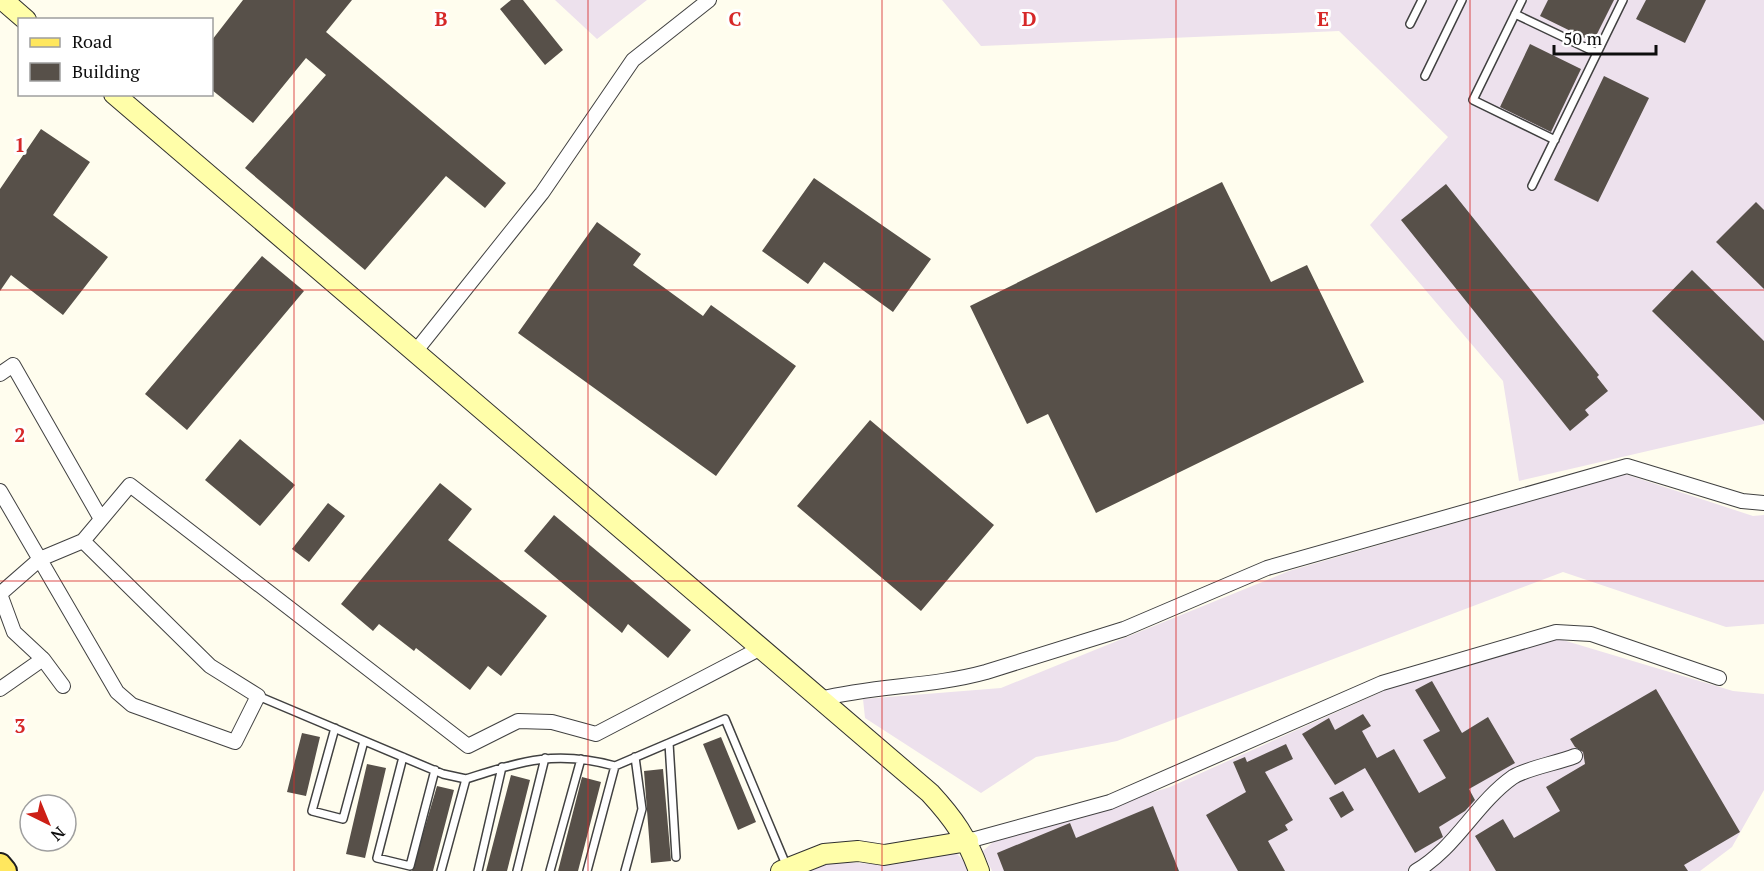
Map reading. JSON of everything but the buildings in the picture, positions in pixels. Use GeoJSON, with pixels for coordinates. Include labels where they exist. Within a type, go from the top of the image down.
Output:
{"type":"FeatureCollection","features":[{"type":"Feature","properties":{"kind":"main road"},"geometry":{"type":"LineString","coordinates":[[0,865],[5,871]]}},
{"type":"Feature","properties":{"kind":"street"},"geometry":{"type":"LineString","coordinates":[[3,0],[24,18]]}},
{"type":"Feature","properties":{"kind":"street"},"geometry":{"type":"LineString","coordinates":[[415,352],[542,193],[633,60],[709,0]]}},
{"type":"Feature","properties":{"kind":"street"},"geometry":{"type":"LineString","coordinates":[[116,96],[930,793],[951,815],[968,841],[979,871]]}},
{"type":"Feature","properties":{"kind":"street"},"geometry":{"type":"LineString","coordinates":[[0,374],[13,365],[102,519]]}},
{"type":"Feature","properties":{"kind":"street"},"geometry":{"type":"LineString","coordinates":[[820,699],[851,691],[966,677],[986,672],[1124,629],[1268,568],[1627,466],[1742,501],[1764,503]]}},
{"type":"Feature","properties":{"kind":"street"},"geometry":{"type":"LineString","coordinates":[[63,686],[43,659],[14,632],[0,594],[40,559],[82,541],[130,485],[468,746],[518,721],[552,722],[596,734],[761,648]]}},
{"type":"Feature","properties":{"kind":"street"},"geometry":{"type":"LineString","coordinates":[[0,491],[117,692],[132,705],[235,742],[258,696],[210,666],[82,541]]}},
{"type":"Feature","properties":{"kind":"street"},"geometry":{"type":"LineString","coordinates":[[784,870],[824,854],[858,851],[884,855],[968,841],[1110,802],[1382,683],[1556,632],[1591,634],[1719,678]]}},
{"type":"Feature","properties":{"kind":"street"},"geometry":{"type":"LineString","coordinates":[[0,689],[43,659]]}},
{"type":"Feature","properties":{"kind":"street"},"geometry":{"type":"LineString","coordinates":[[1416,871],[1432,862],[1514,776],[1575,756]]}},
{"type":"Feature","properties":{"kind":"lane"},"geometry":{"type":"LineString","coordinates":[[1410,24],[1422,0]]}},
{"type":"Feature","properties":{"kind":"lane"},"geometry":{"type":"LineString","coordinates":[[1425,76],[1462,0]]}},
{"type":"Feature","properties":{"kind":"lane"},"geometry":{"type":"LineString","coordinates":[[1522,0],[1473,100],[1555,140]]}},
{"type":"Feature","properties":{"kind":"lane"},"geometry":{"type":"LineString","coordinates":[[1532,186],[1623,0]]}},
{"type":"Feature","properties":{"kind":"lane"},"geometry":{"type":"LineString","coordinates":[[1515,14],[1597,53]]}},
{"type":"Feature","properties":{"kind":"lane"},"geometry":{"type":"LineString","coordinates":[[258,696],[435,770],[465,779],[524,760],[546,758],[582,759],[615,766],[725,719],[784,870]]}},
{"type":"Feature","properties":{"kind":"lane"},"geometry":{"type":"LineString","coordinates":[[335,728],[312,811],[343,819],[364,741]]}},
{"type":"Feature","properties":{"kind":"lane"},"geometry":{"type":"LineString","coordinates":[[669,743],[676,857]]}},
{"type":"Feature","properties":{"kind":"lane"},"geometry":{"type":"LineString","coordinates":[[403,757],[377,858],[410,866],[435,770]]}},
{"type":"Feature","properties":{"kind":"lane"},"geometry":{"type":"LineString","coordinates":[[625,871],[642,809],[635,757]]}},
{"type":"Feature","properties":{"kind":"lane"},"geometry":{"type":"LineString","coordinates":[[517,871],[546,758]]}},
{"type":"Feature","properties":{"kind":"lane"},"geometry":{"type":"LineString","coordinates":[[550,871],[582,759]]}},
{"type":"Feature","properties":{"kind":"lane"},"geometry":{"type":"LineString","coordinates":[[587,871],[615,766]]}},
{"type":"Feature","properties":{"kind":"lane"},"geometry":{"type":"LineString","coordinates":[[478,871],[502,767]]}},
{"type":"Feature","properties":{"kind":"lane"},"geometry":{"type":"LineString","coordinates":[[441,871],[465,779]]}},
{"type":"Feature","properties":{"kind":"shaded area"},"geometry":{"type":"Polygon","coordinates":[[[555,0],[647,0],[597,39],[555,0]]]}},
{"type":"Feature","properties":{"kind":"shaded area"},"geometry":{"type":"Polygon","coordinates":[[[942,0],[1764,0],[1764,424],[1519,481],[1503,381],[1370,225],[1448,137],[1339,31],[981,46],[942,0]]]}},
{"type":"Feature","properties":{"kind":"shaded area"},"geometry":{"type":"Polygon","coordinates":[[[1625,474],[1753,516],[1764,515],[1764,624],[1726,627],[1563,572],[1117,741],[1036,757],[981,793],[865,718],[863,699],[1001,688],[1289,571],[1625,474]]]}},
{"type":"Feature","properties":{"kind":"shaded area"},"geometry":{"type":"Polygon","coordinates":[[[1556,638],[1733,691],[1764,694],[1764,790],[1732,847],[1700,871],[992,871],[983,851],[993,842],[1170,787],[1388,689],[1556,638]]]}},
{"type":"Feature","properties":{"kind":"shaded area"},"geometry":{"type":"Polygon","coordinates":[[[956,853],[974,871],[796,871],[822,861],[892,865],[956,853]]]}}]}
